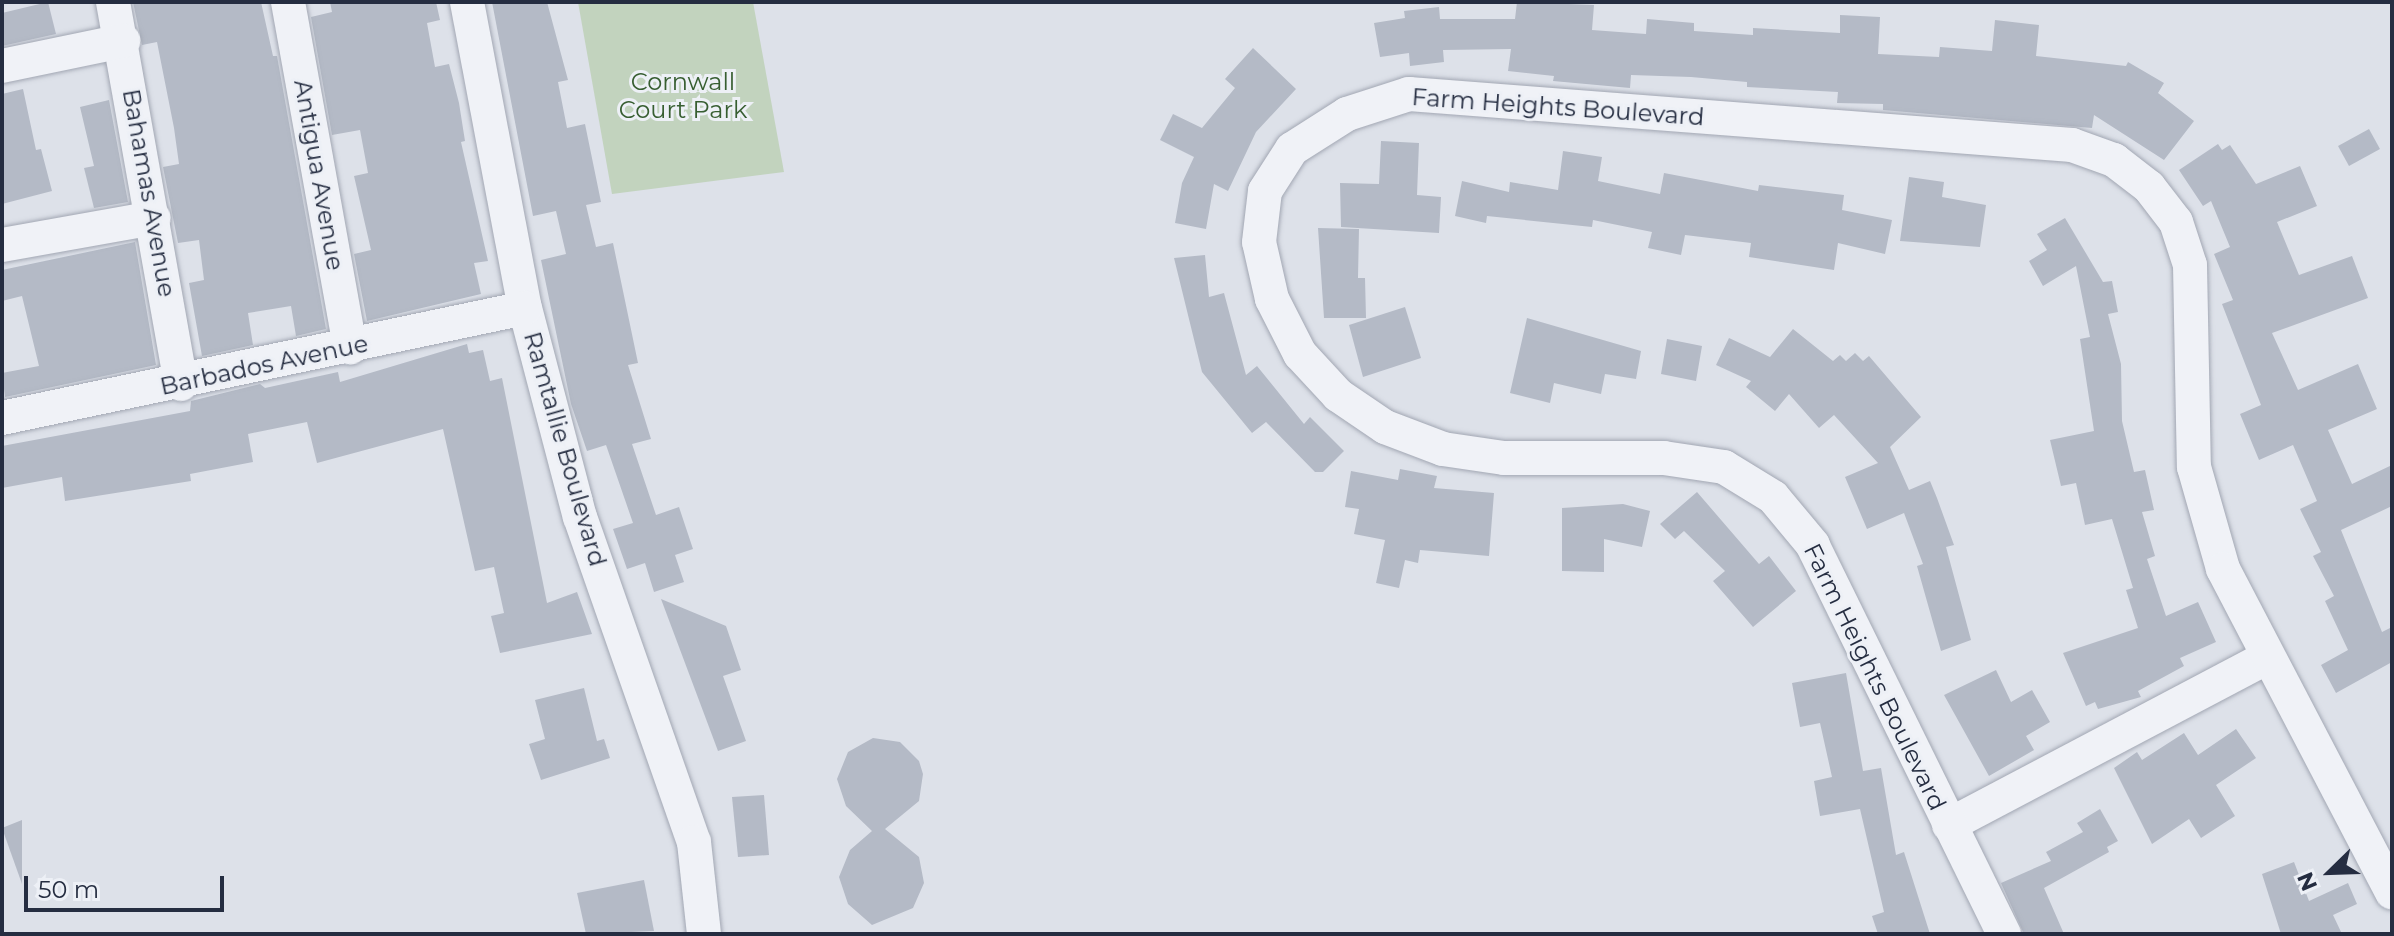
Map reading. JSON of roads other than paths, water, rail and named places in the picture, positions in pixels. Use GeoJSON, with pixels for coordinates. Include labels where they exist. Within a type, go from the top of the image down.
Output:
{"type":"FeatureCollection","features":[{"type":"Feature","properties":{"kind":"street","name":"Bahamas Avenue"},"geometry":{"type":"LineString","coordinates":[[113,2],[123,41],[181,384]]}},
{"type":"Feature","properties":{"kind":"street","name":"Antigua Avenue"},"geometry":{"type":"LineString","coordinates":[[288,2],[350,347]]}},
{"type":"Feature","properties":{"kind":"street","name":"Ramtallie Boulevard"},"geometry":{"type":"LineString","coordinates":[[467,2],[525,308],[580,517],[694,842],[704,934]]}},
{"type":"Feature","properties":{"kind":"street"},"geometry":{"type":"LineString","coordinates":[[2,66],[123,41]]}},
{"type":"Feature","properties":{"kind":"street","name":"Farm Heights Boulevard"},"geometry":{"type":"LineString","coordinates":[[2004,934],[1813,545],[1773,497],[1724,467],[1664,458],[1504,458],[1443,449],[1385,427],[1338,395],[1300,354],[1272,299],[1259,242],[1265,191],[1292,149],[1347,114],[1409,94],[2072,145],[2114,160],[2149,187],[2176,222],[2190,265],[2194,467],[2223,569],[2392,892]]}},
{"type":"Feature","properties":{"kind":"street"},"geometry":{"type":"LineString","coordinates":[[2,245],[154,218]]}},
{"type":"Feature","properties":{"kind":"street","name":"Barbados Avenue"},"geometry":{"type":"LineString","coordinates":[[2,418],[181,384],[525,308]]}},
{"type":"Feature","properties":{"kind":"street"},"geometry":{"type":"LineString","coordinates":[[1949,825],[2267,657]]}},
{"type":"Feature","properties":{"kind":"park label","name":"Cornwall Court Park"},"geometry":{"type":"Point","coordinates":[683,96]}}]}
